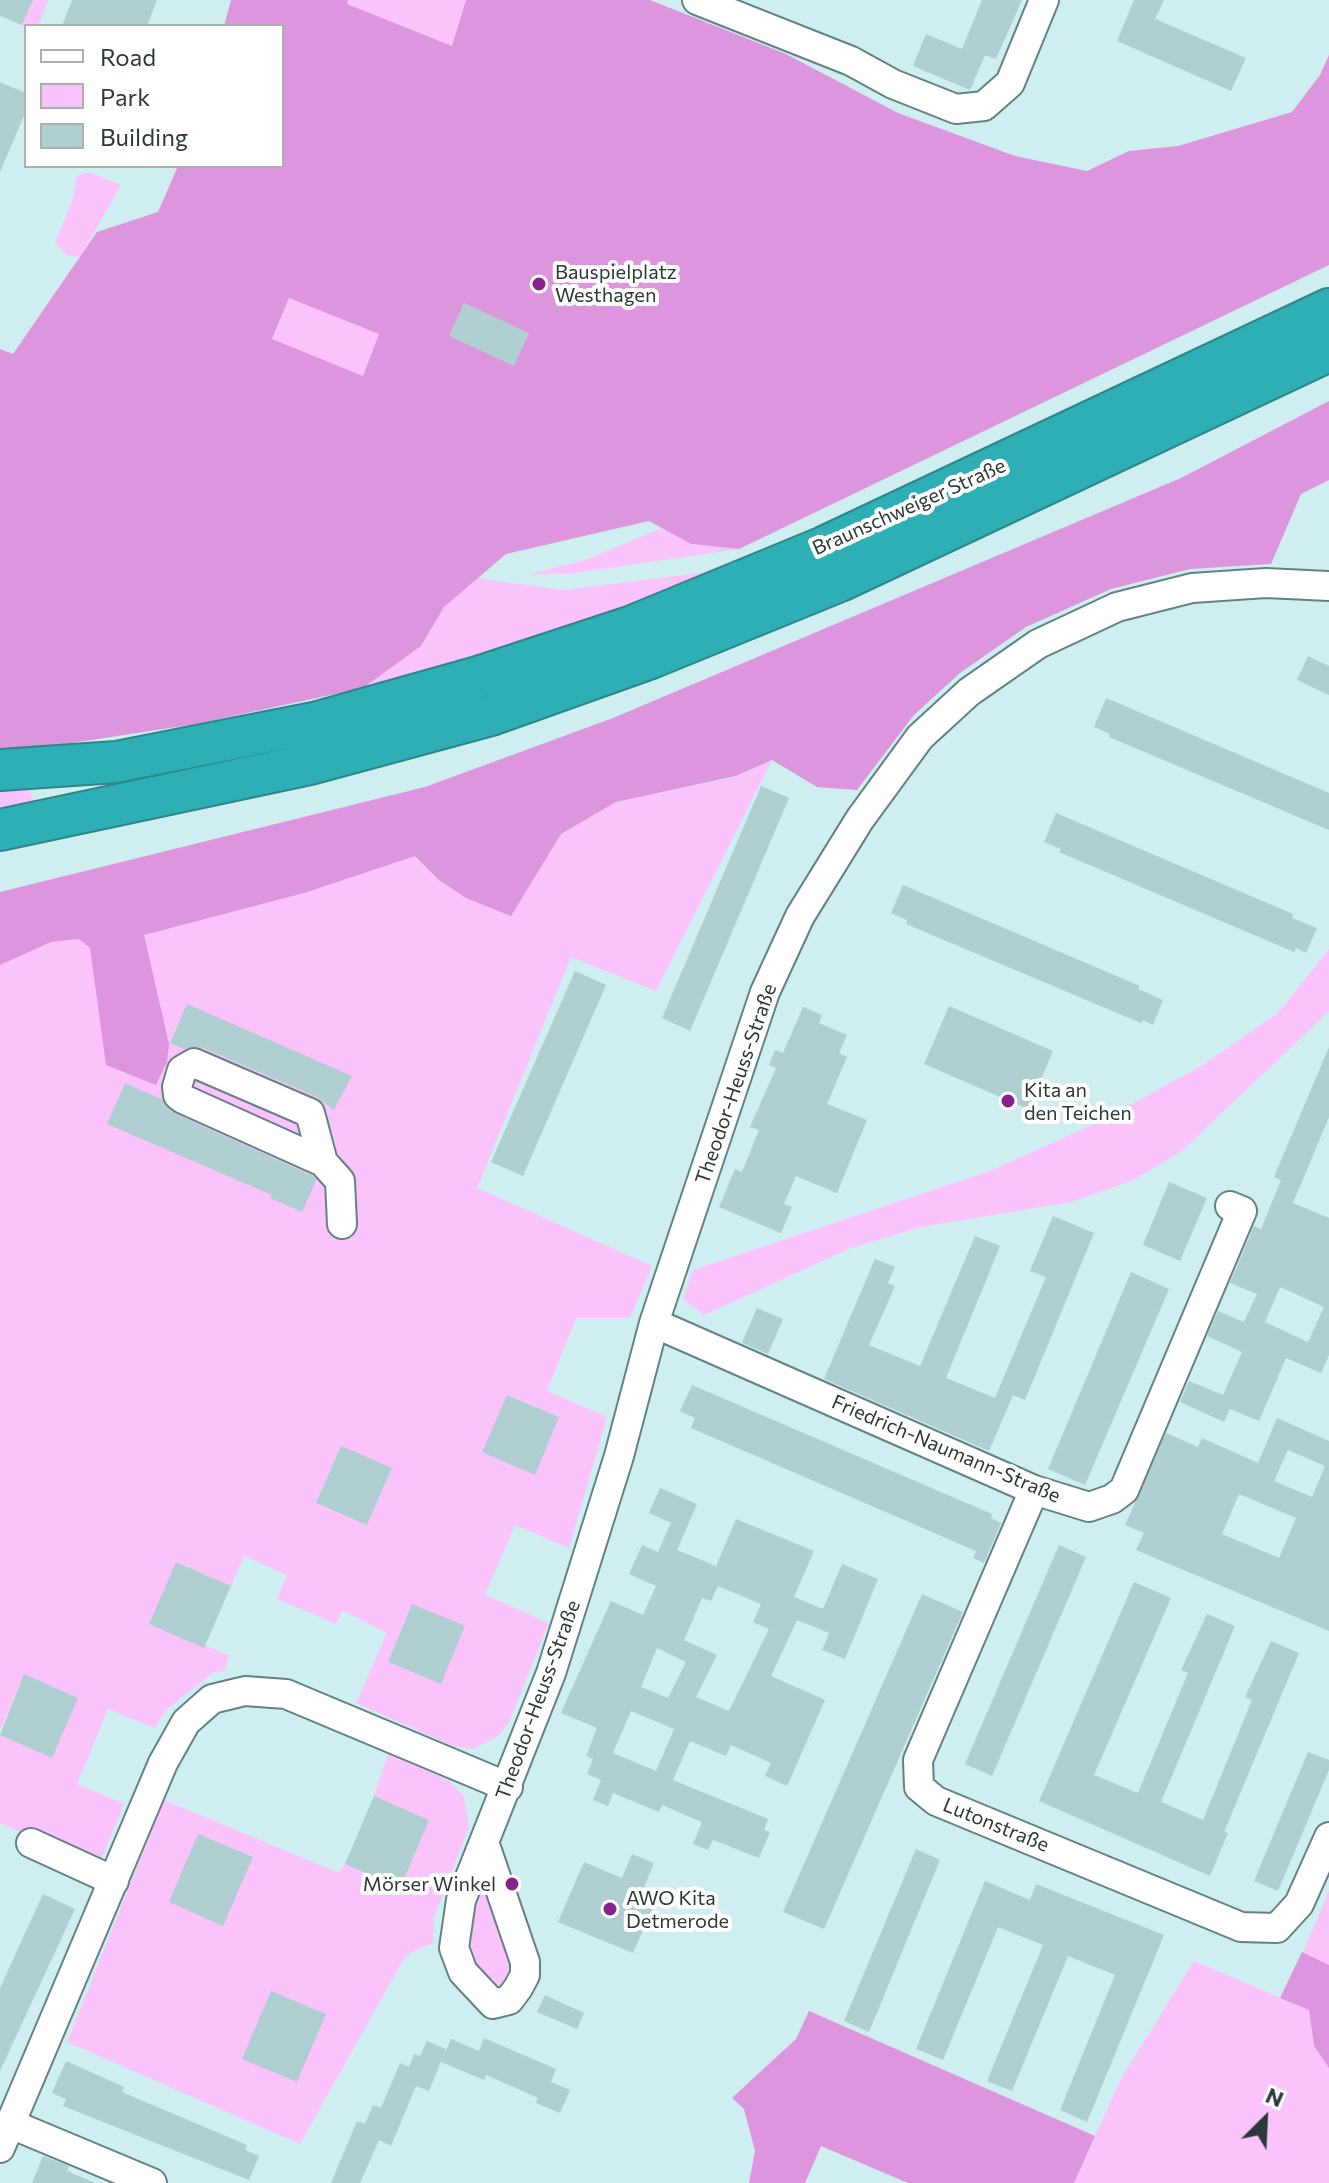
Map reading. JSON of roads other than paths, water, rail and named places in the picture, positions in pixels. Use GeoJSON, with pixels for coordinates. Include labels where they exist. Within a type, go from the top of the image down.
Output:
{"type":"FeatureCollection","features":[{"type":"Feature","properties":{"kind":"highway","name":"Braunschweiger Straße"},"geometry":{"type":"LineString","coordinates":[[0,770],[116,762],[226,743],[318,722],[478,677],[630,627],[824,547],[1329,309]]}},
{"type":"Feature","properties":{"kind":"highway","name":"Braunschweiger Straße"},"geometry":{"type":"LineString","coordinates":[[0,830],[310,764],[491,715],[651,658],[840,581],[1329,351]]}},
{"type":"Feature","properties":{"kind":"street"},"geometry":{"type":"LineString","coordinates":[[697,0],[751,9],[956,109],[984,106],[1010,83],[1044,0]]}},
{"type":"Feature","properties":{"kind":"street","name":"Theodor-Heuss-Straße"},"geometry":{"type":"LineString","coordinates":[[484,1842],[525,1962],[525,1975],[509,2000],[493,2004],[463,1972],[454,1948],[461,1900],[484,1842],[508,1787],[581,1583],[654,1323],[765,992],[800,916],[865,812],[920,737],[969,692],[1038,644],[1117,607],[1192,588],[1266,583],[1328,584]]}},
{"type":"Feature","properties":{"kind":"street"},"geometry":{"type":"LineString","coordinates":[[323,1162],[310,1113],[194,1063],[182,1070],[178,1095],[323,1162],[340,1181],[342,1224]]}},
{"type":"Feature","properties":{"kind":"street","name":"Friedrich-Naumann-Straße"},"geometry":{"type":"LineString","coordinates":[[654,1323],[1034,1490],[1089,1507],[1112,1499],[1124,1490],[1242,1211],[1230,1206]]}},
{"type":"Feature","properties":{"kind":"street","name":"Lutonstraße"},"geometry":{"type":"LineString","coordinates":[[1034,1490],[918,1760],[919,1787],[936,1801],[1241,1927],[1277,1928],[1299,1904],[1329,1837]]}},
{"type":"Feature","properties":{"kind":"street"},"geometry":{"type":"LineString","coordinates":[[152,2183],[5,2136],[178,1734],[212,1699],[264,1690],[286,1694],[508,1787]]}},
{"type":"Feature","properties":{"kind":"street"},"geometry":{"type":"LineString","coordinates":[[31,1843],[114,1881]]}},
{"type":"Feature","properties":{"kind":"place","name":"Bauspielplatz Westhagen"},"geometry":{"type":"Point","coordinates":[539,284]}},
{"type":"Feature","properties":{"kind":"place","name":"Kita an den Teichen"},"geometry":{"type":"Point","coordinates":[1008,1101]}},
{"type":"Feature","properties":{"kind":"place","name":"Mörser Winkel"},"geometry":{"type":"Point","coordinates":[512,1884]}},
{"type":"Feature","properties":{"kind":"place","name":"AWO Kita Detmerode"},"geometry":{"type":"Point","coordinates":[610,1909]}}]}
